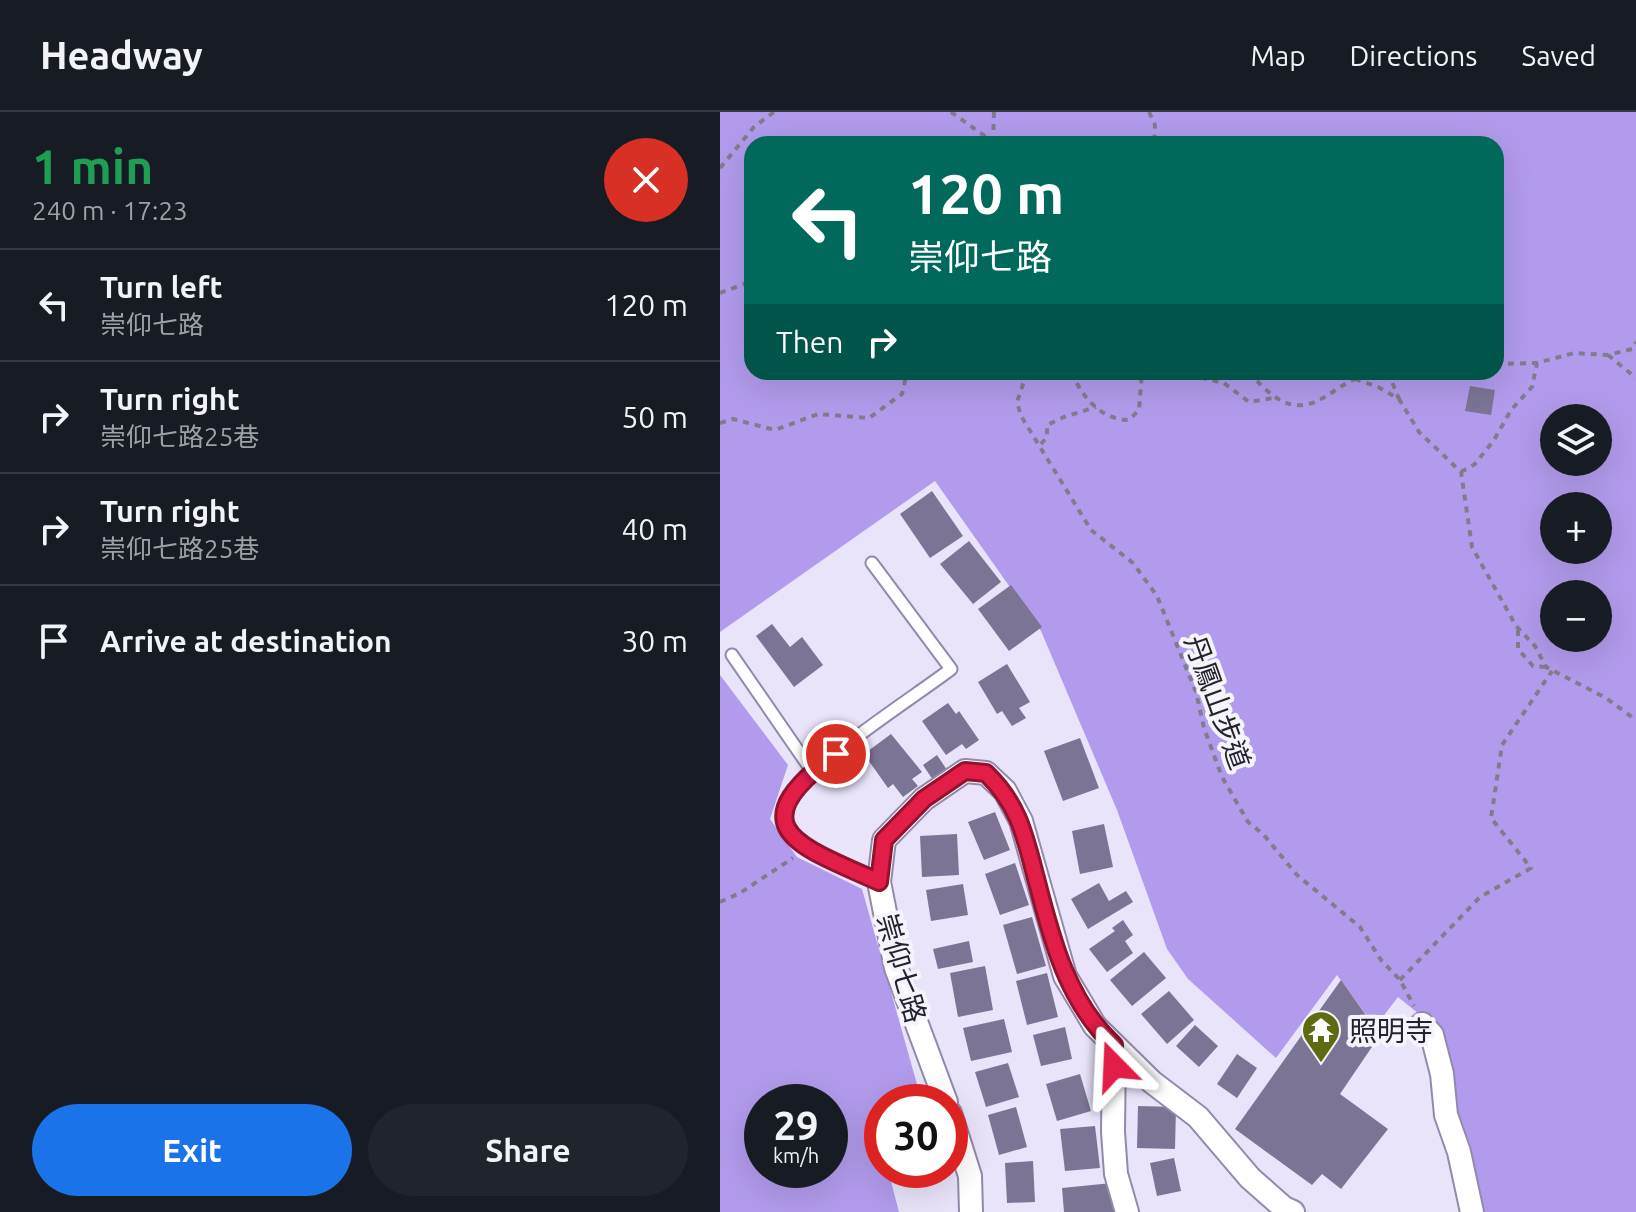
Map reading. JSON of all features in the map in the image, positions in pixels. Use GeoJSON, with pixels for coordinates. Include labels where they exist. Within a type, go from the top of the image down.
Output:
{"type":"FeatureCollection","features":[{"type":"Feature","properties":{"kind":"street","name":"崇仰七路"},"geometry":{"type":"LineString","coordinates":[[939,1084],[896,968],[879,882],[884,840],[924,799],[965,771],[986,773],[1005,791],[1021,821],[1065,976],[1095,1026],[1152,1082],[1198,1117],[1250,1178],[1284,1208],[1293,1212]]}},
{"type":"Feature","properties":{"kind":"street"},"geometry":{"type":"LineString","coordinates":[[1422,1024],[1432,1035],[1439,1061],[1446,1115],[1459,1152],[1472,1212]]}},
{"type":"Feature","properties":{"kind":"street"},"geometry":{"type":"LineString","coordinates":[[1114,1045],[1116,1174],[1127,1212]]}},
{"type":"Feature","properties":{"kind":"street"},"geometry":{"type":"LineString","coordinates":[[968,1170],[971,1212]]}},
{"type":"Feature","properties":{"kind":"lane"},"geometry":{"type":"LineString","coordinates":[[872,563],[951,669],[812,771],[784,807],[782,818],[790,833],[805,848],[879,882]]}},
{"type":"Feature","properties":{"kind":"lane"},"geometry":{"type":"LineString","coordinates":[[732,655],[812,771]]}},
{"type":"Feature","properties":{"kind":"path"},"geometry":{"type":"LineString","coordinates":[[747,136],[774,112]]}},
{"type":"Feature","properties":{"kind":"path"},"geometry":{"type":"LineString","coordinates":[[951,112],[984,136]]}},
{"type":"Feature","properties":{"kind":"path"},"geometry":{"type":"LineString","coordinates":[[993,136],[994,112]]}},
{"type":"Feature","properties":{"kind":"path"},"geometry":{"type":"LineString","coordinates":[[1149,112],[1156,136]]}},
{"type":"Feature","properties":{"kind":"path"},"geometry":{"type":"LineString","coordinates":[[720,168],[744,139]]}},
{"type":"Feature","properties":{"kind":"path"},"geometry":{"type":"LineString","coordinates":[[720,293],[744,284]]}},
{"type":"Feature","properties":{"kind":"path"},"geometry":{"type":"LineString","coordinates":[[1504,364],[1537,363],[1574,353],[1608,355],[1632,349],[1636,342]]}},
{"type":"Feature","properties":{"kind":"path"},"geometry":{"type":"LineString","coordinates":[[1608,355],[1636,378]]}},
{"type":"Feature","properties":{"kind":"path"},"geometry":{"type":"LineString","coordinates":[[1461,472],[1475,464],[1494,440],[1511,410],[1532,387],[1537,363]]}},
{"type":"Feature","properties":{"kind":"path"},"geometry":{"type":"LineString","coordinates":[[720,423],[733,419],[775,430],[818,414],[869,418],[902,394],[905,380]]}},
{"type":"Feature","properties":{"kind":"path","name":"丹鳳山步道"},"geometry":{"type":"LineString","coordinates":[[1024,380],[1017,402],[1021,416],[1091,530],[1133,563],[1157,596],[1196,692],[1204,728],[1222,777],[1248,822],[1263,834],[1297,875],[1360,927],[1381,960],[1400,980],[1422,1024]]}},
{"type":"Feature","properties":{"kind":"path"},"geometry":{"type":"LineString","coordinates":[[1075,380],[1096,407],[1113,420],[1129,420],[1139,410],[1141,380]]}},
{"type":"Feature","properties":{"kind":"path"},"geometry":{"type":"LineString","coordinates":[[1214,380],[1224,383],[1249,402],[1273,398],[1297,405],[1314,402],[1353,380]]}},
{"type":"Feature","properties":{"kind":"path"},"geometry":{"type":"LineString","coordinates":[[1256,380],[1273,398]]}},
{"type":"Feature","properties":{"kind":"path"},"geometry":{"type":"LineString","coordinates":[[1358,380],[1399,399]]}},
{"type":"Feature","properties":{"kind":"path"},"geometry":{"type":"LineString","coordinates":[[1391,380],[1419,432],[1461,472],[1472,547],[1492,587],[1518,628],[1535,646],[1546,667],[1606,698],[1636,720]]}},
{"type":"Feature","properties":{"kind":"path"},"geometry":{"type":"LineString","coordinates":[[1041,445],[1047,437],[1047,425],[1096,407]]}},
{"type":"Feature","properties":{"kind":"path"},"geometry":{"type":"LineString","coordinates":[[1518,628],[1518,649],[1533,666],[1546,667]]}},
{"type":"Feature","properties":{"kind":"path"},"geometry":{"type":"LineString","coordinates":[[1400,980],[1480,897],[1531,868],[1491,818],[1502,745],[1552,671]]}},
{"type":"Feature","properties":{"kind":"path"},"geometry":{"type":"LineString","coordinates":[[720,902],[777,870],[805,848]]}},
{"type":"Feature","properties":{"kind":"shaded area"},"geometry":{"type":"Polygon","coordinates":[[[720,112],[1636,112],[1636,1212],[1460,1212],[1464,1194],[1434,1117],[1428,1059],[1441,1032],[1398,997],[1375,1027],[1337,975],[1276,1058],[1188,979],[1167,949],[1117,810],[1041,631],[935,481],[720,632],[720,112]]]}},
{"type":"Feature","properties":{"kind":"shaded area"},"geometry":{"type":"Polygon","coordinates":[[[720,675],[788,765],[770,819],[797,857],[862,889],[917,1084],[864,1084],[864,1188],[893,1188],[899,1212],[720,1212],[720,675]]]}},
{"type":"Feature","properties":{"kind":"building"},"geometry":{"type":"Polygon","coordinates":[[[1470,386],[1495,390],[1491,415],[1465,411],[1470,386]]]}},
{"type":"Feature","properties":{"kind":"building"},"geometry":{"type":"Polygon","coordinates":[[[932,491],[963,536],[930,558],[900,514],[932,491]]]}},
{"type":"Feature","properties":{"kind":"building"},"geometry":{"type":"Polygon","coordinates":[[[969,541],[1001,582],[973,604],[940,564],[969,541]]]}},
{"type":"Feature","properties":{"kind":"building"},"geometry":{"type":"Polygon","coordinates":[[[1011,585],[1042,627],[1009,651],[978,609],[1011,585]]]}},
{"type":"Feature","properties":{"kind":"building"},"geometry":{"type":"Polygon","coordinates":[[[772,624],[790,647],[802,637],[823,665],[794,687],[756,636],[772,624]]]}},
{"type":"Feature","properties":{"kind":"building"},"geometry":{"type":"Polygon","coordinates":[[[1007,664],[1030,702],[1019,708],[1026,718],[1012,726],[1002,711],[997,714],[978,682],[1007,664]]]}},
{"type":"Feature","properties":{"kind":"building"},"geometry":{"type":"Polygon","coordinates":[[[948,703],[956,714],[959,711],[979,740],[966,749],[962,744],[946,755],[922,721],[948,703]]]}},
{"type":"Feature","properties":{"kind":"building"},"geometry":{"type":"Polygon","coordinates":[[[891,734],[922,772],[912,779],[918,786],[903,797],[893,784],[888,788],[864,754],[891,734]]]}},
{"type":"Feature","properties":{"kind":"building"},"geometry":{"type":"Polygon","coordinates":[[[1080,738],[1099,788],[1063,801],[1044,751],[1080,738]]]}},
{"type":"Feature","properties":{"kind":"building"},"geometry":{"type":"Polygon","coordinates":[[[937,755],[947,770],[933,780],[923,765],[937,755]]]}},
{"type":"Feature","properties":{"kind":"building"},"geometry":{"type":"Polygon","coordinates":[[[995,812],[1010,850],[984,860],[968,822],[995,812]]]}},
{"type":"Feature","properties":{"kind":"building"},"geometry":{"type":"Polygon","coordinates":[[[1104,824],[1113,867],[1080,874],[1072,831],[1104,824]]]}},
{"type":"Feature","properties":{"kind":"building"},"geometry":{"type":"Polygon","coordinates":[[[957,834],[959,875],[922,877],[920,836],[957,834]]]}},
{"type":"Feature","properties":{"kind":"building"},"geometry":{"type":"Polygon","coordinates":[[[1015,863],[1029,905],[1000,915],[985,874],[1015,863]]]}},
{"type":"Feature","properties":{"kind":"building"},"geometry":{"type":"Polygon","coordinates":[[[1099,883],[1109,901],[1126,891],[1133,902],[1088,929],[1071,899],[1099,883]]]}},
{"type":"Feature","properties":{"kind":"building"},"geometry":{"type":"Polygon","coordinates":[[[963,884],[968,915],[931,921],[926,890],[963,884]]]}},
{"type":"Feature","properties":{"kind":"building"},"geometry":{"type":"Polygon","coordinates":[[[1032,917],[1046,966],[1017,974],[1003,925],[1032,917]]]}},
{"type":"Feature","properties":{"kind":"building"},"geometry":{"type":"Polygon","coordinates":[[[1123,920],[1133,935],[1125,941],[1133,953],[1107,972],[1089,949],[1115,931],[1112,928],[1123,920]]]}},
{"type":"Feature","properties":{"kind":"building"},"geometry":{"type":"Polygon","coordinates":[[[969,941],[973,962],[938,969],[933,949],[969,941]]]}},
{"type":"Feature","properties":{"kind":"building"},"geometry":{"type":"Polygon","coordinates":[[[1144,952],[1166,978],[1132,1006],[1110,980],[1144,952]]]}},
{"type":"Feature","properties":{"kind":"building"},"geometry":{"type":"Polygon","coordinates":[[[985,966],[993,1010],[958,1017],[950,973],[985,966]]]}},
{"type":"Feature","properties":{"kind":"building"},"geometry":{"type":"Polygon","coordinates":[[[1047,973],[1058,1017],[1027,1025],[1016,981],[1047,973]]]}},
{"type":"Feature","properties":{"kind":"building","name":"照明寺"},"geometry":{"type":"Polygon","coordinates":[[[1341,980],[1380,1035],[1340,1094],[1388,1129],[1341,1189],[1322,1174],[1312,1185],[1235,1129],[1341,980]]]}},
{"type":"Feature","properties":{"kind":"building"},"geometry":{"type":"Polygon","coordinates":[[[1169,991],[1194,1020],[1167,1044],[1141,1014],[1169,991]]]}},
{"type":"Feature","properties":{"kind":"building"},"geometry":{"type":"Polygon","coordinates":[[[1004,1019],[1012,1052],[971,1061],[963,1028],[1004,1019]]]}},
{"type":"Feature","properties":{"kind":"building"},"geometry":{"type":"Polygon","coordinates":[[[1195,1025],[1218,1046],[1199,1067],[1176,1046],[1195,1025]]]}},
{"type":"Feature","properties":{"kind":"building"},"geometry":{"type":"Polygon","coordinates":[[[1065,1027],[1072,1059],[1041,1066],[1033,1035],[1065,1027]]]}},
{"type":"Feature","properties":{"kind":"building"},"geometry":{"type":"Polygon","coordinates":[[[1237,1054],[1257,1068],[1237,1098],[1217,1084],[1237,1054]]]}},
{"type":"Feature","properties":{"kind":"building"},"geometry":{"type":"Polygon","coordinates":[[[1008,1063],[1019,1097],[986,1107],[975,1072],[1008,1063]]]}},
{"type":"Feature","properties":{"kind":"building"},"geometry":{"type":"Polygon","coordinates":[[[1080,1074],[1091,1111],[1057,1121],[1046,1084],[1080,1074]]]}},
{"type":"Feature","properties":{"kind":"building"},"geometry":{"type":"Polygon","coordinates":[[[1138,1106],[1176,1107],[1175,1149],[1137,1148],[1138,1106]]]}},
{"type":"Feature","properties":{"kind":"building"},"geometry":{"type":"Polygon","coordinates":[[[1016,1107],[1027,1147],[999,1155],[988,1115],[1016,1107]]]}},
{"type":"Feature","properties":{"kind":"building"},"geometry":{"type":"Polygon","coordinates":[[[1095,1126],[1100,1168],[1065,1171],[1060,1129],[1095,1126]]]}},
{"type":"Feature","properties":{"kind":"building"},"geometry":{"type":"Polygon","coordinates":[[[1174,1158],[1181,1191],[1157,1196],[1150,1163],[1174,1158]]]}},
{"type":"Feature","properties":{"kind":"building"},"geometry":{"type":"Polygon","coordinates":[[[1033,1161],[1035,1202],[1007,1203],[1005,1163],[1033,1161]]]}},
{"type":"Feature","properties":{"kind":"building"},"geometry":{"type":"Polygon","coordinates":[[[1112,1183],[1115,1212],[1064,1212],[1062,1188],[1112,1183]]]}},
{"type":"Feature","properties":{"kind":"place","name":"照明寺"},"geometry":{"type":"Point","coordinates":[1321,1064]}},
{"type":"Feature","properties":{"kind":"route"},"geometry":{"type":"LineString","coordinates":[[836,754],[812,771],[800,785],[784,807],[782,818],[790,833],[805,848],[879,882],[884,840],[924,799],[965,771],[986,773],[1005,791],[1021,821],[1065,976],[1095,1026],[1114,1045],[1114,1066]]}}]}
